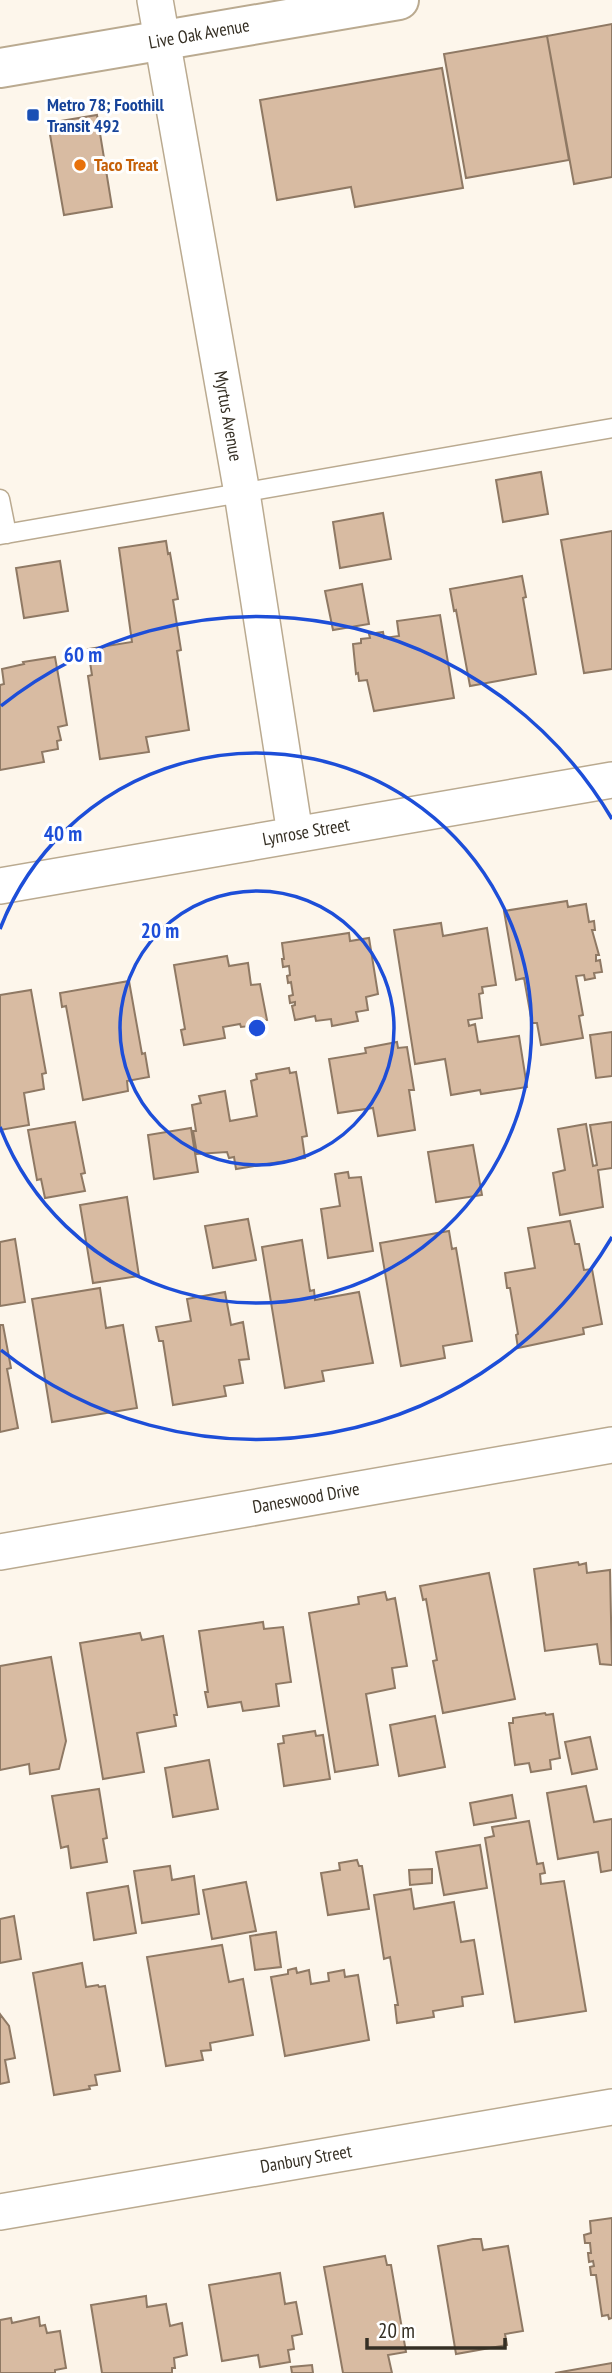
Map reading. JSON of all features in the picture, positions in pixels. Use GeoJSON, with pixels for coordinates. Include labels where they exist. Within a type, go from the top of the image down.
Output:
{"type":"FeatureCollection","features":[{"type":"Feature","properties":{"kind":"main road","name":"Live Oak Avenue"},"geometry":{"type":"LineString","coordinates":[[0,68],[377,2]]}},
{"type":"Feature","properties":{"kind":"street","name":"Myrtus Avenue"},"geometry":{"type":"LineString","coordinates":[[155,0],[242,493],[295,834]]}},
{"type":"Feature","properties":{"kind":"street","name":"Lynrose Street"},"geometry":{"type":"LineString","coordinates":[[0,886],[612,780]]}},
{"type":"Feature","properties":{"kind":"street","name":"Daneswood Drive"},"geometry":{"type":"LineString","coordinates":[[0,1552],[612,1445]]}},
{"type":"Feature","properties":{"kind":"street","name":"Danbury Street"},"geometry":{"type":"LineString","coordinates":[[0,2212],[612,2107]]}},
{"type":"Feature","properties":{"kind":"lane"},"geometry":{"type":"LineString","coordinates":[[0,499],[4,534],[612,428]]}},
{"type":"Feature","properties":{"kind":"building"},"geometry":{"type":"Polygon","coordinates":[[[612,24],[612,177],[574,184],[547,36],[612,24]]]}},
{"type":"Feature","properties":{"kind":"building"},"geometry":{"type":"Polygon","coordinates":[[[547,36],[569,160],[466,178],[444,54],[547,36]]]}},
{"type":"Feature","properties":{"kind":"building"},"geometry":{"type":"Polygon","coordinates":[[[442,68],[463,188],[355,207],[351,187],[277,200],[260,100],[442,68]]]}},
{"type":"Feature","properties":{"kind":"building","name":"Taco Treat"},"geometry":{"type":"Polygon","coordinates":[[[97,115],[112,207],[64,215],[48,123],[97,115]]]}},
{"type":"Feature","properties":{"kind":"building"},"geometry":{"type":"Polygon","coordinates":[[[541,472],[548,514],[503,522],[496,480],[541,472]]]}},
{"type":"Feature","properties":{"kind":"building"},"geometry":{"type":"Polygon","coordinates":[[[383,513],[391,559],[340,568],[333,522],[383,513]]]}},
{"type":"Feature","properties":{"kind":"building"},"geometry":{"type":"Polygon","coordinates":[[[612,531],[612,669],[584,673],[561,540],[612,531]]]}},
{"type":"Feature","properties":{"kind":"building"},"geometry":{"type":"Polygon","coordinates":[[[166,541],[178,599],[173,600],[181,650],[177,651],[189,730],[146,737],[149,752],[100,759],[88,676],[92,675],[88,649],[132,642],[119,548],[166,541]]]}},
{"type":"Feature","properties":{"kind":"building"},"geometry":{"type":"Polygon","coordinates":[[[60,561],[68,611],[24,618],[16,568],[60,561]]]}},
{"type":"Feature","properties":{"kind":"building"},"geometry":{"type":"Polygon","coordinates":[[[522,576],[526,597],[523,598],[536,674],[470,686],[450,589],[522,576]]]}},
{"type":"Feature","properties":{"kind":"building"},"geometry":{"type":"Polygon","coordinates":[[[362,584],[369,624],[333,630],[325,591],[362,584]]]}},
{"type":"Feature","properties":{"kind":"building"},"geometry":{"type":"Polygon","coordinates":[[[440,615],[454,698],[374,711],[367,680],[359,681],[358,673],[356,674],[353,644],[370,638],[369,634],[383,632],[384,638],[399,636],[397,621],[440,615]]]}},
{"type":"Feature","properties":{"kind":"building"},"geometry":{"type":"Polygon","coordinates":[[[55,657],[67,725],[58,727],[61,740],[57,741],[58,749],[42,752],[44,762],[0,770],[0,685],[4,684],[2,669],[24,664],[23,662],[55,657]]]}},
{"type":"Feature","properties":{"kind":"building"},"geometry":{"type":"Polygon","coordinates":[[[567,901],[568,907],[586,904],[589,922],[594,921],[595,930],[592,930],[599,955],[596,955],[596,961],[600,960],[602,972],[594,973],[595,978],[585,980],[584,975],[576,976],[583,1015],[579,1016],[583,1038],[541,1045],[537,1023],[532,1023],[524,978],[516,980],[504,911],[567,901]]]}},
{"type":"Feature","properties":{"kind":"building"},"geometry":{"type":"Polygon","coordinates":[[[441,923],[443,936],[487,928],[496,985],[482,987],[483,993],[479,994],[482,1018],[468,1020],[469,1026],[475,1024],[478,1042],[519,1036],[527,1087],[481,1094],[480,1090],[451,1095],[445,1059],[415,1064],[394,930],[441,923]]]}},
{"type":"Feature","properties":{"kind":"building"},"geometry":{"type":"Polygon","coordinates":[[[349,933],[350,941],[369,938],[378,994],[366,997],[368,1010],[356,1012],[358,1021],[332,1026],[331,1019],[316,1021],[315,1016],[295,1020],[292,1006],[295,1002],[290,1003],[289,996],[293,995],[287,976],[290,975],[289,966],[283,967],[282,943],[349,933]]]}},
{"type":"Feature","properties":{"kind":"building"},"geometry":{"type":"Polygon","coordinates":[[[227,956],[229,966],[248,963],[251,985],[260,984],[267,1020],[250,1023],[251,1026],[241,1027],[240,1024],[223,1027],[225,1038],[184,1045],[181,1030],[185,1029],[174,965],[227,956]]]}},
{"type":"Feature","properties":{"kind":"building"},"geometry":{"type":"Polygon","coordinates":[[[129,981],[142,1054],[145,1053],[149,1077],[127,1081],[128,1091],[83,1100],[66,1006],[62,1007],[60,993],[129,981]]]}},
{"type":"Feature","properties":{"kind":"building"},"geometry":{"type":"Polygon","coordinates":[[[31,990],[46,1073],[42,1074],[44,1089],[24,1093],[29,1125],[0,1130],[0,995],[31,990]]]}},
{"type":"Feature","properties":{"kind":"building"},"geometry":{"type":"Polygon","coordinates":[[[612,1032],[612,1076],[596,1078],[590,1035],[612,1032]]]}},
{"type":"Feature","properties":{"kind":"building"},"geometry":{"type":"Polygon","coordinates":[[[397,1042],[398,1048],[407,1047],[414,1090],[409,1090],[415,1130],[378,1136],[373,1108],[338,1113],[329,1059],[366,1053],[365,1048],[397,1042]]]}},
{"type":"Feature","properties":{"kind":"building"},"geometry":{"type":"Polygon","coordinates":[[[289,1068],[290,1073],[296,1072],[307,1136],[302,1137],[305,1158],[236,1169],[234,1157],[229,1158],[227,1152],[197,1154],[192,1105],[201,1103],[199,1096],[225,1091],[230,1121],[257,1116],[251,1081],[257,1079],[256,1074],[289,1068]]]}},
{"type":"Feature","properties":{"kind":"building"},"geometry":{"type":"Polygon","coordinates":[[[75,1122],[85,1173],[81,1174],[85,1191],[45,1198],[41,1179],[37,1180],[28,1130],[75,1122]]]}},
{"type":"Feature","properties":{"kind":"building"},"geometry":{"type":"Polygon","coordinates":[[[612,1122],[612,1168],[598,1170],[603,1207],[560,1215],[553,1173],[565,1170],[558,1129],[586,1124],[593,1166],[597,1165],[590,1125],[612,1122]]]}},
{"type":"Feature","properties":{"kind":"building"},"geometry":{"type":"Polygon","coordinates":[[[191,1128],[198,1172],[154,1179],[148,1135],[191,1128]]]}},
{"type":"Feature","properties":{"kind":"building"},"geometry":{"type":"Polygon","coordinates":[[[473,1145],[482,1195],[436,1202],[428,1152],[473,1145]]]}},
{"type":"Feature","properties":{"kind":"building"},"geometry":{"type":"Polygon","coordinates":[[[348,1172],[349,1178],[361,1177],[373,1251],[328,1258],[321,1209],[340,1206],[335,1174],[348,1172]]]}},
{"type":"Feature","properties":{"kind":"building"},"geometry":{"type":"Polygon","coordinates":[[[127,1197],[139,1276],[93,1283],[80,1205],[127,1197]]]}},
{"type":"Feature","properties":{"kind":"building"},"geometry":{"type":"Polygon","coordinates":[[[248,1219],[256,1260],[213,1268],[205,1226],[248,1219]]]}},
{"type":"Feature","properties":{"kind":"building"},"geometry":{"type":"Polygon","coordinates":[[[570,1221],[575,1244],[579,1244],[584,1270],[592,1269],[602,1324],[583,1328],[584,1334],[518,1348],[518,1334],[505,1273],[535,1268],[528,1228],[570,1221]]]}},
{"type":"Feature","properties":{"kind":"building"},"geometry":{"type":"Polygon","coordinates":[[[449,1231],[452,1249],[456,1248],[472,1341],[443,1346],[445,1358],[401,1366],[380,1243],[449,1231]]]}},
{"type":"Feature","properties":{"kind":"building"},"geometry":{"type":"Polygon","coordinates":[[[15,1239],[25,1302],[0,1306],[0,1242],[15,1239]]]}},
{"type":"Feature","properties":{"kind":"building"},"geometry":{"type":"Polygon","coordinates":[[[302,1240],[310,1291],[314,1290],[315,1300],[359,1292],[373,1363],[322,1371],[324,1381],[285,1388],[262,1247],[302,1240]]]}},
{"type":"Feature","properties":{"kind":"building"},"geometry":{"type":"Polygon","coordinates":[[[100,1288],[106,1328],[123,1325],[137,1408],[52,1422],[32,1299],[100,1288]]]}},
{"type":"Feature","properties":{"kind":"building"},"geometry":{"type":"Polygon","coordinates":[[[225,1292],[231,1325],[243,1322],[249,1359],[239,1360],[243,1383],[224,1386],[226,1396],[173,1405],[163,1341],[159,1341],[156,1327],[191,1321],[187,1299],[225,1292]]]}},
{"type":"Feature","properties":{"kind":"building"},"geometry":{"type":"Polygon","coordinates":[[[0,1325],[3,1325],[11,1368],[7,1369],[18,1428],[0,1432],[0,1325]]]}},
{"type":"Feature","properties":{"kind":"building"},"geometry":{"type":"Polygon","coordinates":[[[578,1562],[579,1565],[586,1563],[587,1573],[610,1570],[612,1665],[600,1664],[597,1644],[545,1651],[534,1569],[578,1562]]]}},
{"type":"Feature","properties":{"kind":"building"},"geometry":{"type":"Polygon","coordinates":[[[489,1573],[515,1699],[443,1713],[433,1661],[437,1660],[426,1599],[423,1600],[420,1586],[489,1573]]]}},
{"type":"Feature","properties":{"kind":"building"},"geometry":{"type":"Polygon","coordinates":[[[385,1592],[387,1600],[395,1598],[407,1666],[392,1668],[395,1688],[366,1694],[378,1765],[335,1772],[309,1613],[359,1604],[358,1597],[385,1592]]]}},
{"type":"Feature","properties":{"kind":"building"},"geometry":{"type":"Polygon","coordinates":[[[263,1622],[264,1629],[283,1627],[291,1682],[276,1684],[279,1706],[243,1711],[241,1702],[208,1707],[199,1631],[263,1622]]]}},
{"type":"Feature","properties":{"kind":"building"},"geometry":{"type":"Polygon","coordinates":[[[140,1633],[142,1640],[163,1636],[177,1715],[174,1715],[176,1726],[137,1733],[144,1772],[103,1779],[80,1643],[140,1633]]]}},
{"type":"Feature","properties":{"kind":"building"},"geometry":{"type":"Polygon","coordinates":[[[51,1657],[66,1741],[59,1769],[30,1774],[29,1764],[0,1770],[0,1666],[51,1657]]]}},
{"type":"Feature","properties":{"kind":"building"},"geometry":{"type":"Polygon","coordinates":[[[553,1714],[560,1758],[550,1760],[551,1769],[531,1772],[529,1763],[515,1765],[509,1723],[513,1723],[513,1718],[553,1714]]]}},
{"type":"Feature","properties":{"kind":"building"},"geometry":{"type":"Polygon","coordinates":[[[435,1716],[445,1767],[399,1776],[390,1725],[435,1716]]]}},
{"type":"Feature","properties":{"kind":"building"},"geometry":{"type":"Polygon","coordinates":[[[315,1731],[316,1736],[323,1735],[330,1779],[284,1786],[278,1744],[284,1743],[283,1736],[315,1731]]]}},
{"type":"Feature","properties":{"kind":"building"},"geometry":{"type":"Polygon","coordinates":[[[590,1737],[597,1769],[572,1774],[565,1742],[590,1737]]]}},
{"type":"Feature","properties":{"kind":"building"},"geometry":{"type":"Polygon","coordinates":[[[209,1760],[218,1809],[173,1817],[165,1768],[209,1760]]]}},
{"type":"Feature","properties":{"kind":"building"},"geometry":{"type":"Polygon","coordinates":[[[586,1786],[594,1822],[612,1819],[612,1870],[601,1872],[598,1852],[558,1859],[547,1793],[586,1786]]]}},
{"type":"Feature","properties":{"kind":"building"},"geometry":{"type":"Polygon","coordinates":[[[99,1789],[107,1838],[103,1839],[107,1862],[71,1868],[68,1846],[61,1848],[52,1796],[99,1789]]]}},
{"type":"Feature","properties":{"kind":"building"},"geometry":{"type":"Polygon","coordinates":[[[512,1795],[516,1818],[474,1825],[470,1803],[512,1795]]]}},
{"type":"Feature","properties":{"kind":"building"},"geometry":{"type":"Polygon","coordinates":[[[529,1821],[537,1864],[543,1863],[545,1873],[540,1874],[541,1884],[564,1881],[586,2011],[515,2022],[485,1838],[494,1836],[492,1827],[529,1821]]]}},
{"type":"Feature","properties":{"kind":"building"},"geometry":{"type":"Polygon","coordinates":[[[480,1845],[487,1888],[444,1895],[436,1852],[480,1845]]]}},
{"type":"Feature","properties":{"kind":"building"},"geometry":{"type":"Polygon","coordinates":[[[357,1860],[359,1866],[362,1866],[369,1909],[328,1915],[321,1873],[340,1870],[339,1863],[357,1860]]]}},
{"type":"Feature","properties":{"kind":"building"},"geometry":{"type":"Polygon","coordinates":[[[170,1866],[172,1880],[194,1876],[199,1914],[142,1923],[134,1871],[170,1866]]]}},
{"type":"Feature","properties":{"kind":"building"},"geometry":{"type":"Polygon","coordinates":[[[432,1869],[432,1883],[410,1885],[409,1870],[432,1869]]]}},
{"type":"Feature","properties":{"kind":"building"},"geometry":{"type":"Polygon","coordinates":[[[246,1882],[256,1931],[212,1939],[203,1890],[246,1882]]]}},
{"type":"Feature","properties":{"kind":"building"},"geometry":{"type":"Polygon","coordinates":[[[128,1886],[136,1933],[94,1940],[87,1893],[128,1886]]]}},
{"type":"Feature","properties":{"kind":"building"},"geometry":{"type":"Polygon","coordinates":[[[411,1889],[414,1909],[454,1902],[461,1942],[474,1940],[483,1994],[462,1997],[463,2006],[433,2011],[434,2017],[397,2023],[395,2005],[398,2005],[390,1957],[384,1959],[374,1895],[411,1889]]]}},
{"type":"Feature","properties":{"kind":"building"},"geometry":{"type":"Polygon","coordinates":[[[14,1916],[21,1959],[0,1963],[0,1919],[14,1916]]]}},
{"type":"Feature","properties":{"kind":"building"},"geometry":{"type":"Polygon","coordinates":[[[276,1932],[281,1967],[255,1970],[250,1936],[276,1932]]]}},
{"type":"Feature","properties":{"kind":"building"},"geometry":{"type":"Polygon","coordinates":[[[222,1945],[229,1982],[243,1979],[253,2035],[210,2043],[211,2050],[201,2051],[203,2060],[166,2066],[147,1957],[222,1945]]]}},
{"type":"Feature","properties":{"kind":"building"},"geometry":{"type":"Polygon","coordinates":[[[82,1963],[86,1987],[105,1986],[120,2071],[95,2075],[97,2085],[89,2086],[90,2089],[54,2095],[33,1973],[82,1963]]]}},
{"type":"Feature","properties":{"kind":"building"},"geometry":{"type":"Polygon","coordinates":[[[296,1968],[297,1973],[309,1970],[311,1984],[329,1981],[328,1973],[344,1970],[345,1977],[358,1975],[369,2040],[285,2056],[271,1977],[288,1974],[288,1970],[296,1968]]]}},
{"type":"Feature","properties":{"kind":"building"},"geometry":{"type":"Polygon","coordinates":[[[0,2014],[9,2026],[15,2058],[5,2060],[9,2082],[0,2084],[0,2014]]]}},
{"type":"Feature","properties":{"kind":"building"},"geometry":{"type":"Polygon","coordinates":[[[612,2218],[612,2318],[609,2319],[608,2315],[602,2316],[596,2275],[591,2275],[590,2267],[594,2266],[593,2261],[589,2262],[590,2243],[585,2243],[584,2235],[591,2233],[590,2221],[612,2218]]]}},
{"type":"Feature","properties":{"kind":"building"},"geometry":{"type":"Polygon","coordinates":[[[481,2239],[483,2250],[508,2246],[523,2331],[505,2334],[507,2345],[456,2354],[438,2246],[481,2239]]]}},
{"type":"Feature","properties":{"kind":"building"},"geometry":{"type":"Polygon","coordinates":[[[385,2256],[387,2265],[391,2265],[406,2352],[388,2355],[392,2373],[343,2373],[324,2267],[385,2256]]]}},
{"type":"Feature","properties":{"kind":"building"},"geometry":{"type":"Polygon","coordinates":[[[280,2273],[285,2304],[296,2302],[302,2334],[292,2336],[294,2349],[288,2350],[290,2362],[260,2367],[258,2355],[222,2361],[209,2285],[280,2273]]]}},
{"type":"Feature","properties":{"kind":"building"},"geometry":{"type":"Polygon","coordinates":[[[146,2296],[147,2307],[166,2304],[170,2326],[182,2323],[187,2355],[174,2358],[175,2368],[172,2368],[172,2373],[102,2373],[91,2305],[146,2296]]]}},
{"type":"Feature","properties":{"kind":"building"},"geometry":{"type":"Polygon","coordinates":[[[39,2317],[40,2326],[45,2325],[47,2333],[60,2331],[66,2368],[55,2370],[55,2373],[0,2373],[0,2320],[11,2318],[12,2323],[39,2317]]]}},
{"type":"Feature","properties":{"kind":"building"},"geometry":{"type":"Polygon","coordinates":[[[612,2363],[612,2373],[555,2373],[612,2363]]]}},
{"type":"Feature","properties":{"kind":"building"},"geometry":{"type":"Polygon","coordinates":[[[312,2365],[313,2373],[292,2373],[291,2367],[312,2365]]]}},
{"type":"Feature","properties":{"kind":"place","name":"Metro 78; Foothill Transit 492"},"geometry":{"type":"Point","coordinates":[33,115]}},
{"type":"Feature","properties":{"kind":"place","name":"Taco Treat"},"geometry":{"type":"Point","coordinates":[80,165]}}]}
